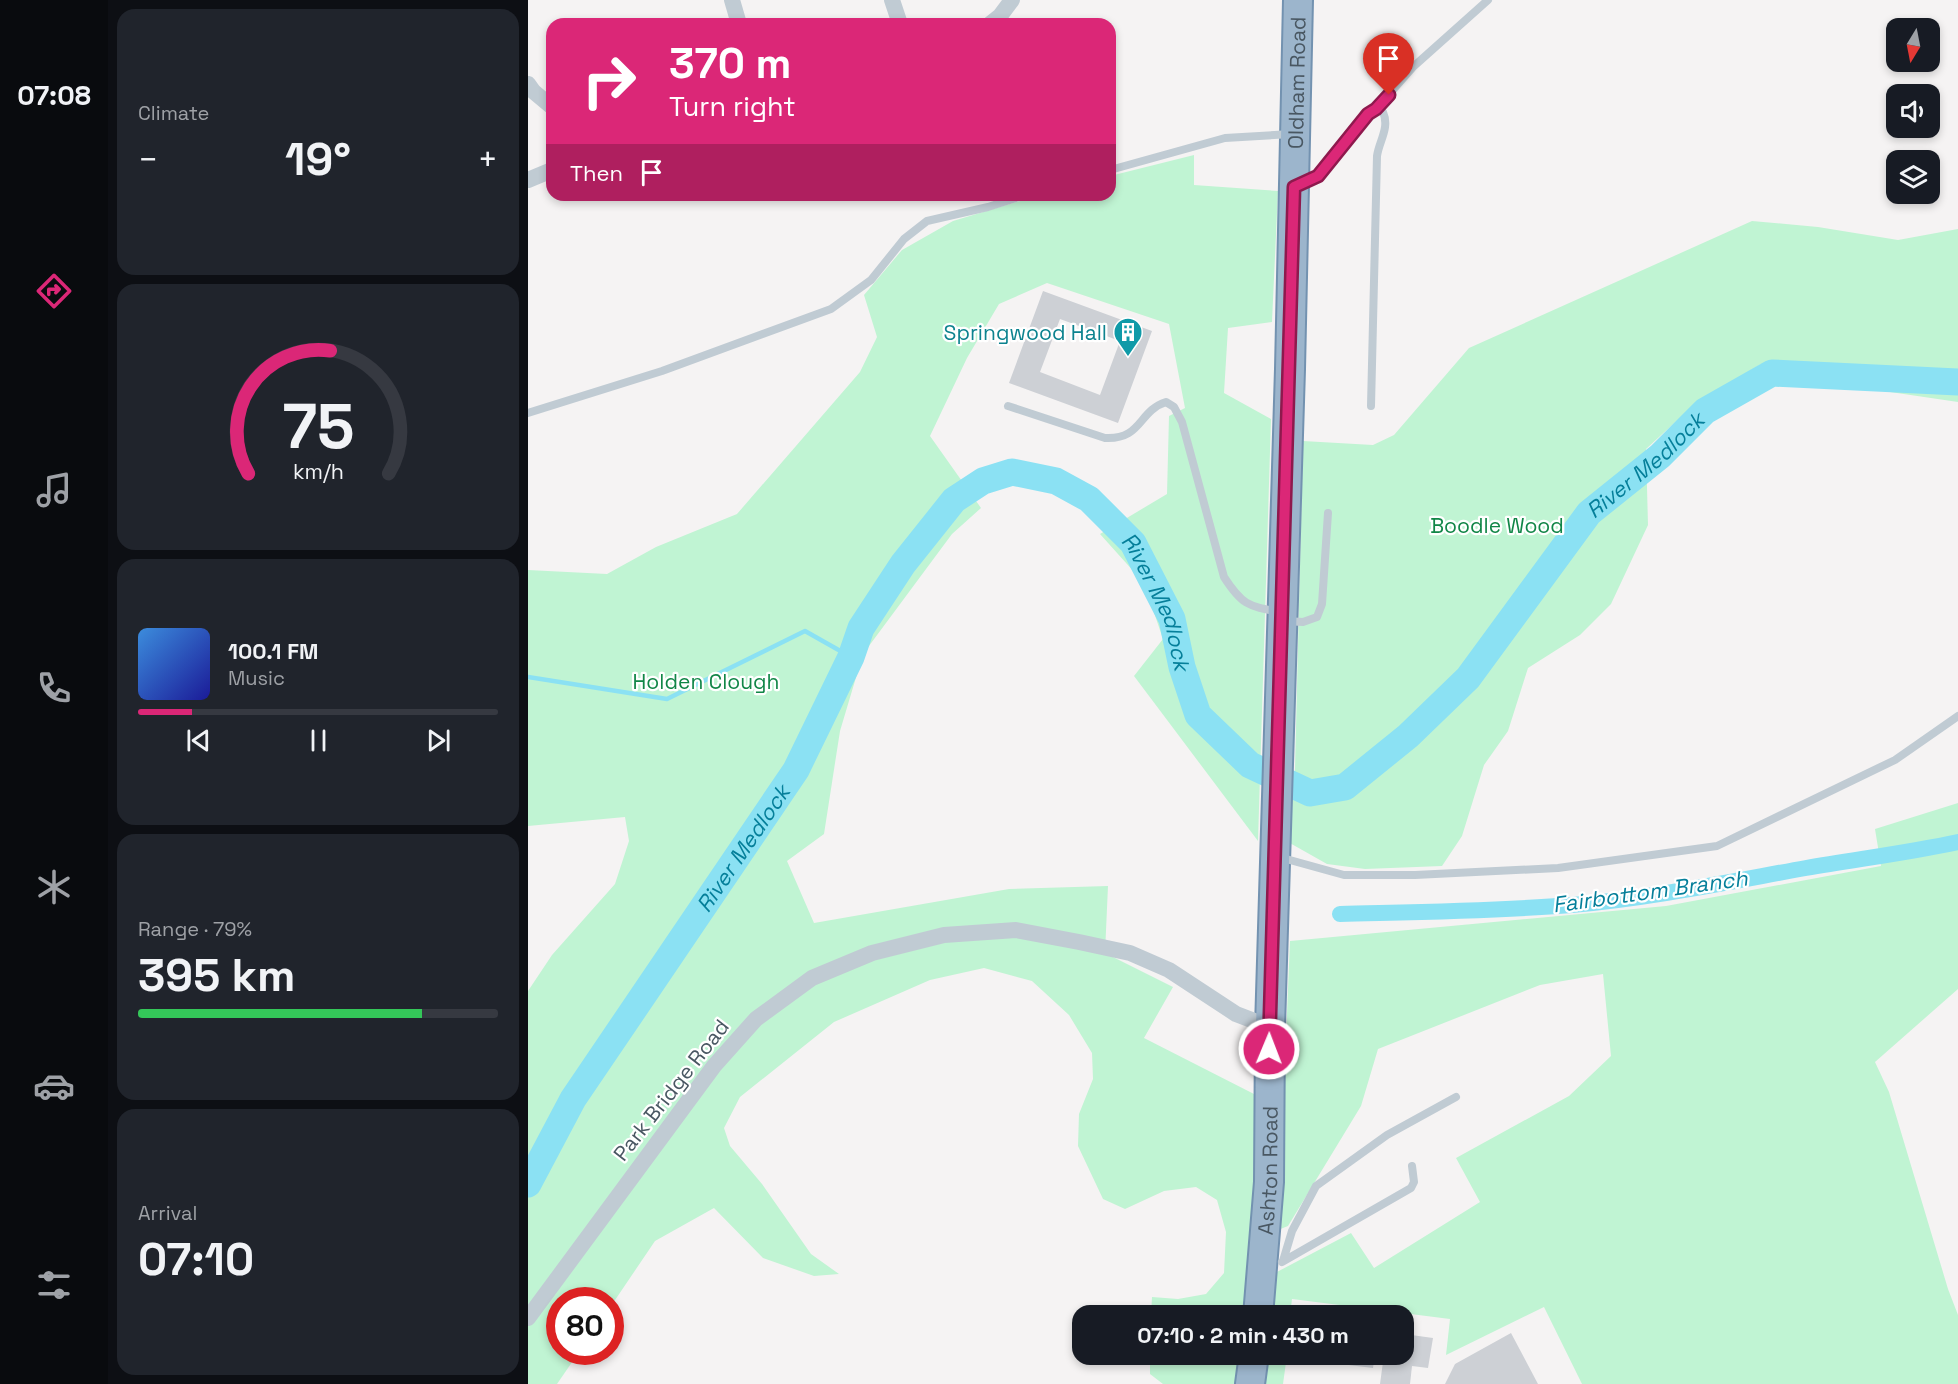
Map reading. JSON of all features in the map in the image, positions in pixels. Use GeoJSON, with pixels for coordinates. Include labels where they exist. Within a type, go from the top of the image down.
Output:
{"type":"FeatureCollection","features":[{"type":"Feature","properties":{"kind":"highway","name":"Oldham Road"},"geometry":{"type":"LineString","coordinates":[[1270,1027],[1298,0]]}},
{"type":"Feature","properties":{"kind":"highway","name":"Ashton Road"},"geometry":{"type":"LineString","coordinates":[[1261,1305],[1273,1266],[1269,1182],[1270,1027]]}},
{"type":"Feature","properties":{"kind":"highway"},"geometry":{"type":"LineString","coordinates":[[1250,1384],[1253,1365]]}},
{"type":"Feature","properties":{"kind":"street"},"geometry":{"type":"LineString","coordinates":[[732,0],[737,18]]}},
{"type":"Feature","properties":{"kind":"street"},"geometry":{"type":"LineString","coordinates":[[892,0],[898,18]]}},
{"type":"Feature","properties":{"kind":"street"},"geometry":{"type":"LineString","coordinates":[[998,18],[1011,0]]}},
{"type":"Feature","properties":{"kind":"street"},"geometry":{"type":"LineString","coordinates":[[528,84],[546,102]]}},
{"type":"Feature","properties":{"kind":"street"},"geometry":{"type":"LineString","coordinates":[[528,180],[546,172]]}},
{"type":"Feature","properties":{"kind":"street","name":"Park Bridge Road"},"geometry":{"type":"LineString","coordinates":[[528,1318],[714,1066],[756,1019],[812,978],[872,953],[944,935],[1016,930],[1130,953],[1169,970],[1236,1014],[1270,1027]]}},
{"type":"Feature","properties":{"kind":"lane"},"geometry":{"type":"LineString","coordinates":[[1294,187],[1318,176],[1368,114],[1376,109],[1413,67],[1488,0]]}},
{"type":"Feature","properties":{"kind":"lane"},"geometry":{"type":"LineString","coordinates":[[1371,406],[1377,156],[1385,129],[1384,114],[1376,109]]}},
{"type":"Feature","properties":{"kind":"lane"},"geometry":{"type":"LineString","coordinates":[[1116,168],[1225,138],[1295,134]]}},
{"type":"Feature","properties":{"kind":"lane"},"geometry":{"type":"LineString","coordinates":[[528,413],[662,371],[831,309],[871,280],[904,239],[927,221],[1006,201]]}},
{"type":"Feature","properties":{"kind":"lane"},"geometry":{"type":"LineString","coordinates":[[1008,406],[1105,438],[1117,438],[1133,431],[1157,405],[1166,402],[1174,406],[1182,422],[1224,577],[1236,596],[1251,606],[1303,622],[1317,617],[1322,604],[1328,513]]}},
{"type":"Feature","properties":{"kind":"lane"},"geometry":{"type":"LineString","coordinates":[[1275,859],[1344,875],[1415,875],[1558,868],[1717,846],[1895,760],[1958,716]]}},
{"type":"Feature","properties":{"kind":"lane"},"geometry":{"type":"LineString","coordinates":[[1273,1266],[1316,1186],[1387,1135],[1456,1098]]}},
{"type":"Feature","properties":{"kind":"lane"},"geometry":{"type":"LineString","coordinates":[[1273,1266],[1411,1188],[1414,1182],[1412,1166]]}},
{"type":"Feature","properties":{"kind":"green space","name":"Holden Clough"},"geometry":{"type":"Polygon","coordinates":[[[1194,155],[1194,185],[1278,191],[1272,322],[1228,328],[1224,393],[1271,419],[1258,841],[1134,676],[1163,639],[1144,583],[1100,534],[1167,494],[1169,416],[1185,408],[1169,324],[1047,283],[999,304],[967,358],[930,436],[981,508],[952,534],[863,654],[840,731],[824,834],[787,861],[814,923],[1009,889],[1108,886],[1105,953],[1173,987],[1144,1038],[1254,1094],[1255,1236],[1246,1305],[1152,1305],[1152,1297],[1178,1299],[1206,1294],[1224,1273],[1226,1232],[1217,1200],[1196,1187],[1164,1191],[1125,1209],[1103,1199],[1078,1146],[1079,1114],[1093,1079],[1092,1053],[1069,1015],[1032,981],[984,968],[930,980],[834,1022],[740,1097],[724,1128],[730,1146],[762,1184],[811,1254],[839,1274],[814,1276],[763,1258],[714,1208],[655,1241],[624,1287],[546,1287],[546,1365],[570,1365],[557,1384],[528,1384],[528,991],[552,955],[615,884],[629,841],[625,817],[528,826],[528,570],[607,574],[656,547],[737,514],[860,372],[877,337],[864,295],[902,250],[953,221],[1020,201],[1116,201],[1116,174],[1194,155]]]}},
{"type":"Feature","properties":{"kind":"green space","name":"Boodle Wood"},"geometry":{"type":"Polygon","coordinates":[[[1752,221],[1818,227],[1898,240],[1958,229],[1958,402],[1863,388],[1862,367],[1761,364],[1695,404],[1646,449],[1648,525],[1611,604],[1580,635],[1528,668],[1508,731],[1484,765],[1462,836],[1442,866],[1365,869],[1327,864],[1288,842],[1295,769],[1303,441],[1373,445],[1394,435],[1469,348],[1752,221]]]}},
{"type":"Feature","properties":{"kind":"green space"},"geometry":{"type":"Polygon","coordinates":[[[1958,803],[1958,989],[1875,1062],[1889,1092],[1948,1289],[1958,1315],[1958,1384],[1582,1384],[1544,1307],[1446,1355],[1450,1319],[1414,1314],[1414,1305],[1339,1305],[1292,1299],[1291,1305],[1271,1305],[1275,1273],[1351,1233],[1374,1268],[1480,1202],[1456,1158],[1569,1096],[1611,1056],[1603,974],[1540,985],[1378,1049],[1361,1106],[1288,1226],[1278,1230],[1290,941],[1666,906],[1881,866],[1875,829],[1958,803]]]}},
{"type":"Feature","properties":{"kind":"green space"},"geometry":{"type":"Polygon","coordinates":[[[1150,1365],[1240,1365],[1238,1384],[1163,1384],[1150,1374],[1150,1365]]]}},
{"type":"Feature","properties":{"kind":"green space"},"geometry":{"type":"Polygon","coordinates":[[[1265,1365],[1286,1365],[1283,1384],[1263,1384],[1265,1365]]]}},
{"type":"Feature","properties":{"kind":"building","name":"Springwood Hall"},"geometry":{"type":"Polygon","coordinates":[[[1043,291],[1152,331],[1118,423],[1009,383],[1043,291]],[[1060,319],[1040,372],[1100,395],[1120,341],[1060,319]]]}},
{"type":"Feature","properties":{"kind":"building"},"geometry":{"type":"Polygon","coordinates":[[[1511,1333],[1538,1384],[1445,1384],[1455,1364],[1511,1333]]]}},
{"type":"Feature","properties":{"kind":"building"},"geometry":{"type":"Polygon","coordinates":[[[1414,1335],[1433,1338],[1428,1368],[1412,1366],[1410,1384],[1380,1384],[1383,1365],[1414,1365],[1414,1335]]]}},
{"type":"Feature","properties":{"kind":"building"},"geometry":{"type":"Polygon","coordinates":[[[1349,1365],[1373,1365],[1373,1368],[1349,1365]]]}},
{"type":"Feature","properties":{"kind":"waterway","name":"River Medlock"},"geometry":{"type":"LineString","coordinates":[[528,1184],[573,1099],[796,770],[851,657],[861,628],[903,564],[954,500],[983,481],[1012,472],[1056,481],[1089,499],[1133,543],[1172,619],[1182,667],[1198,715],[1250,765],[1310,793],[1345,787],[1408,736],[1468,678],[1589,513],[1660,456],[1705,411],[1772,373],[1958,382]]}},
{"type":"Feature","properties":{"kind":"waterway"},"geometry":{"type":"LineString","coordinates":[[528,677],[667,699],[805,631],[851,657]]}},
{"type":"Feature","properties":{"kind":"waterway","name":"Fairbottom Branch"},"geometry":{"type":"LineString","coordinates":[[1340,914],[1514,909],[1602,902],[1958,842]]}},
{"type":"Feature","properties":{"kind":"place","name":"Springwood Hall"},"geometry":{"type":"Point","coordinates":[1128,358]}},
{"type":"Feature","properties":{"kind":"route"},"geometry":{"type":"LineString","coordinates":[[1269,1049],[1294,187],[1318,176],[1368,114],[1389,95]]}}]}
